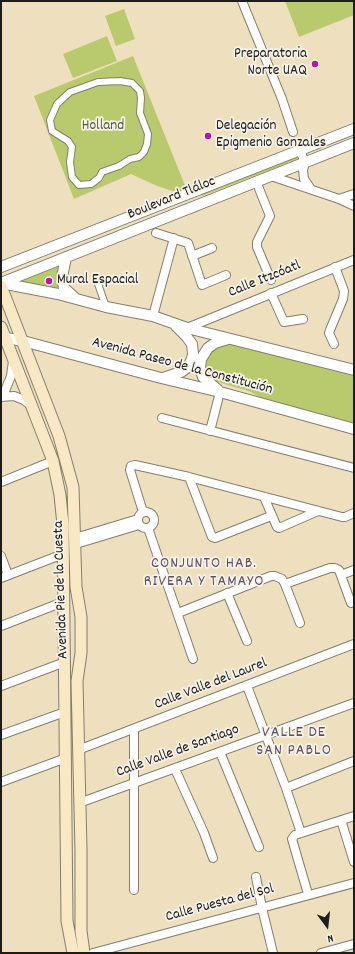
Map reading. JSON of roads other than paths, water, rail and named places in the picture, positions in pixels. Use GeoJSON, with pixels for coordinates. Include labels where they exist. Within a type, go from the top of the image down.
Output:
{"type":"FeatureCollection","features":[{"type":"Feature","properties":{"kind":"main road","name":"Avenida Pie de la Cuesta"},"geometry":{"type":"LineString","coordinates":[[1,284],[60,436],[74,494],[76,587],[81,617],[81,653],[77,681],[81,850],[81,931],[84,953]]}},
{"type":"Feature","properties":{"kind":"main road","name":"Avenida Pie de la Cuesta"},"geometry":{"type":"LineString","coordinates":[[1,327],[3,338],[14,360],[53,461],[60,495],[63,525],[67,921],[73,953]]}},
{"type":"Feature","properties":{"kind":"street"},"geometry":{"type":"LineString","coordinates":[[242,1],[282,99],[293,132]]}},
{"type":"Feature","properties":{"kind":"street"},"geometry":{"type":"LineString","coordinates":[[120,81],[132,83],[140,91],[140,113],[148,134],[146,147],[144,152],[139,157],[130,159],[119,166],[102,172],[99,178],[91,184],[79,185],[72,177],[70,162],[72,147],[68,141],[52,131],[50,120],[57,104],[70,92],[98,82],[120,81]]}},
{"type":"Feature","properties":{"kind":"street","name":"Boulevard Tláloc"},"geometry":{"type":"LineString","coordinates":[[1,267],[354,130]]}},
{"type":"Feature","properties":{"kind":"street","name":"Boulevard Tláloc"},"geometry":{"type":"LineString","coordinates":[[1,284],[354,143]]}},
{"type":"Feature","properties":{"kind":"street"},"geometry":{"type":"LineString","coordinates":[[300,150],[305,163],[303,170],[304,180],[311,189]]}},
{"type":"Feature","properties":{"kind":"street"},"geometry":{"type":"LineString","coordinates":[[271,176],[339,199],[354,206]]}},
{"type":"Feature","properties":{"kind":"street"},"geometry":{"type":"LineString","coordinates":[[256,182],[270,216],[257,242],[257,247],[271,280]]}},
{"type":"Feature","properties":{"kind":"street"},"geometry":{"type":"LineString","coordinates":[[339,199],[354,194]]}},
{"type":"Feature","properties":{"kind":"street"},"geometry":{"type":"LineString","coordinates":[[156,233],[188,243],[202,285],[226,275]]}},
{"type":"Feature","properties":{"kind":"street"},"geometry":{"type":"LineString","coordinates":[[152,316],[174,238]]}},
{"type":"Feature","properties":{"kind":"street"},"geometry":{"type":"LineString","coordinates":[[192,256],[212,248]]}},
{"type":"Feature","properties":{"kind":"street"},"geometry":{"type":"LineString","coordinates":[[66,258],[62,277],[64,288],[75,298]]}},
{"type":"Feature","properties":{"kind":"street","name":"Calle Itzcóatl"},"geometry":{"type":"LineString","coordinates":[[188,328],[271,292],[354,260]]}},
{"type":"Feature","properties":{"kind":"street"},"geometry":{"type":"LineString","coordinates":[[334,344],[329,333],[343,299],[344,291],[335,267]]}},
{"type":"Feature","properties":{"kind":"street"},"geometry":{"type":"LineString","coordinates":[[96,278],[106,307]]}},
{"type":"Feature","properties":{"kind":"street"},"geometry":{"type":"LineString","coordinates":[[1,284],[75,298],[106,307],[152,316],[174,324],[228,339],[354,370]]}},
{"type":"Feature","properties":{"kind":"street"},"geometry":{"type":"LineString","coordinates":[[271,292],[284,322],[303,319]]}},
{"type":"Feature","properties":{"kind":"street"},"geometry":{"type":"LineString","coordinates":[[161,378],[181,372],[188,367],[192,359],[193,349],[190,340],[174,324]]}},
{"type":"Feature","properties":{"kind":"street","name":"Avenida Paseo de la Constitución"},"geometry":{"type":"LineString","coordinates":[[3,338],[23,341],[161,378],[220,392],[354,429]]}},
{"type":"Feature","properties":{"kind":"street"},"geometry":{"type":"LineString","coordinates":[[210,431],[220,392],[203,377],[200,368],[201,359],[208,348],[215,343],[228,339]]}},
{"type":"Feature","properties":{"kind":"street"},"geometry":{"type":"LineString","coordinates":[[14,360],[11,376],[2,396],[14,396],[24,400],[33,407]]}},
{"type":"Feature","properties":{"kind":"street"},"geometry":{"type":"LineString","coordinates":[[162,418],[354,468]]}},
{"type":"Feature","properties":{"kind":"street"},"geometry":{"type":"LineString","coordinates":[[1,482],[53,461]]}},
{"type":"Feature","properties":{"kind":"street"},"geometry":{"type":"LineString","coordinates":[[143,512],[130,470],[131,466],[135,465],[189,477],[318,512],[342,517],[354,512]]}},
{"type":"Feature","properties":{"kind":"street"},"geometry":{"type":"LineString","coordinates":[[189,477],[212,537],[215,538],[271,516]]}},
{"type":"Feature","properties":{"kind":"street"},"geometry":{"type":"LineString","coordinates":[[264,497],[275,525],[279,528],[318,512]]}},
{"type":"Feature","properties":{"kind":"street"},"geometry":{"type":"LineString","coordinates":[[138,522],[140,515],[143,512]]}},
{"type":"Feature","properties":{"kind":"street"},"geometry":{"type":"LineString","coordinates":[[138,522],[143,528],[148,528],[154,523],[154,518],[151,514],[143,512]]}},
{"type":"Feature","properties":{"kind":"street"},"geometry":{"type":"LineString","coordinates":[[75,541],[138,522]]}},
{"type":"Feature","properties":{"kind":"street"},"geometry":{"type":"LineString","coordinates":[[148,528],[193,659]]}},
{"type":"Feature","properties":{"kind":"street"},"geometry":{"type":"LineString","coordinates":[[1,556],[5,577],[63,554]]}},
{"type":"Feature","properties":{"kind":"street"},"geometry":{"type":"LineString","coordinates":[[285,584],[333,567],[337,569],[341,576],[351,602]]}},
{"type":"Feature","properties":{"kind":"street"},"geometry":{"type":"LineString","coordinates":[[341,576],[354,570]]}},
{"type":"Feature","properties":{"kind":"street"},"geometry":{"type":"LineString","coordinates":[[178,613],[271,576],[278,576],[285,584],[300,623]]}},
{"type":"Feature","properties":{"kind":"street"},"geometry":{"type":"LineString","coordinates":[[227,593],[247,641]]}},
{"type":"Feature","properties":{"kind":"street"},"geometry":{"type":"LineString","coordinates":[[1,626],[63,602]]}},
{"type":"Feature","properties":{"kind":"street","name":"Calle Valle del Laurel"},"geometry":{"type":"LineString","coordinates":[[78,750],[354,644]]}},
{"type":"Feature","properties":{"kind":"street"},"geometry":{"type":"LineString","coordinates":[[1,686],[65,662]]}},
{"type":"Feature","properties":{"kind":"street"},"geometry":{"type":"LineString","coordinates":[[247,686],[286,788],[301,833]]}},
{"type":"Feature","properties":{"kind":"street","name":"Calle Valle de Santiago"},"geometry":{"type":"LineString","coordinates":[[79,803],[354,703]]}},
{"type":"Feature","properties":{"kind":"street"},"geometry":{"type":"LineString","coordinates":[[1,735],[65,712]]}},
{"type":"Feature","properties":{"kind":"street"},"geometry":{"type":"LineString","coordinates":[[134,729],[134,890]]}},
{"type":"Feature","properties":{"kind":"street"},"geometry":{"type":"LineString","coordinates":[[220,752],[259,847]]}},
{"type":"Feature","properties":{"kind":"street"},"geometry":{"type":"LineString","coordinates":[[1,782],[66,758]]}},
{"type":"Feature","properties":{"kind":"street"},"geometry":{"type":"LineString","coordinates":[[286,788],[354,761]]}},
{"type":"Feature","properties":{"kind":"street"},"geometry":{"type":"LineString","coordinates":[[175,769],[204,833],[213,858]]}},
{"type":"Feature","properties":{"kind":"street"},"geometry":{"type":"LineString","coordinates":[[308,894],[292,839],[295,835],[354,816]]}},
{"type":"Feature","properties":{"kind":"street"},"geometry":{"type":"LineString","coordinates":[[341,820],[354,862]]}},
{"type":"Feature","properties":{"kind":"street"},"geometry":{"type":"LineString","coordinates":[[256,877],[262,908],[274,953]]}},
{"type":"Feature","properties":{"kind":"street","name":"Calle Puesta del Sol"},"geometry":{"type":"LineString","coordinates":[[93,953],[262,908],[308,894],[354,883]]}},
{"type":"Feature","properties":{"kind":"street"},"geometry":{"type":"LineString","coordinates":[[321,953],[354,944]]}},
{"type":"Feature","properties":{"kind":"place","name":"Preparatoria Norte UAQ"},"geometry":{"type":"Point","coordinates":[315,64]}},
{"type":"Feature","properties":{"kind":"place","name":"Delegación Epigmenio Gonzales"},"geometry":{"type":"Point","coordinates":[208,136]}},
{"type":"Feature","properties":{"kind":"place","name":"Mural Espacial"},"geometry":{"type":"Point","coordinates":[49,281]}},
{"type":"Feature","properties":{"kind":"district","name":"CONJUNTO HAB. RIVERA Y TAMAYO"},"geometry":{"type":"Point","coordinates":[204,574]}},
{"type":"Feature","properties":{"kind":"district","name":"VALLE DE SAN PABLO"},"geometry":{"type":"Point","coordinates":[294,743]}},
{"type":"Feature","properties":{"kind":"park label","name":"Holland"},"geometry":{"type":"Point","coordinates":[103,127]}}]}
